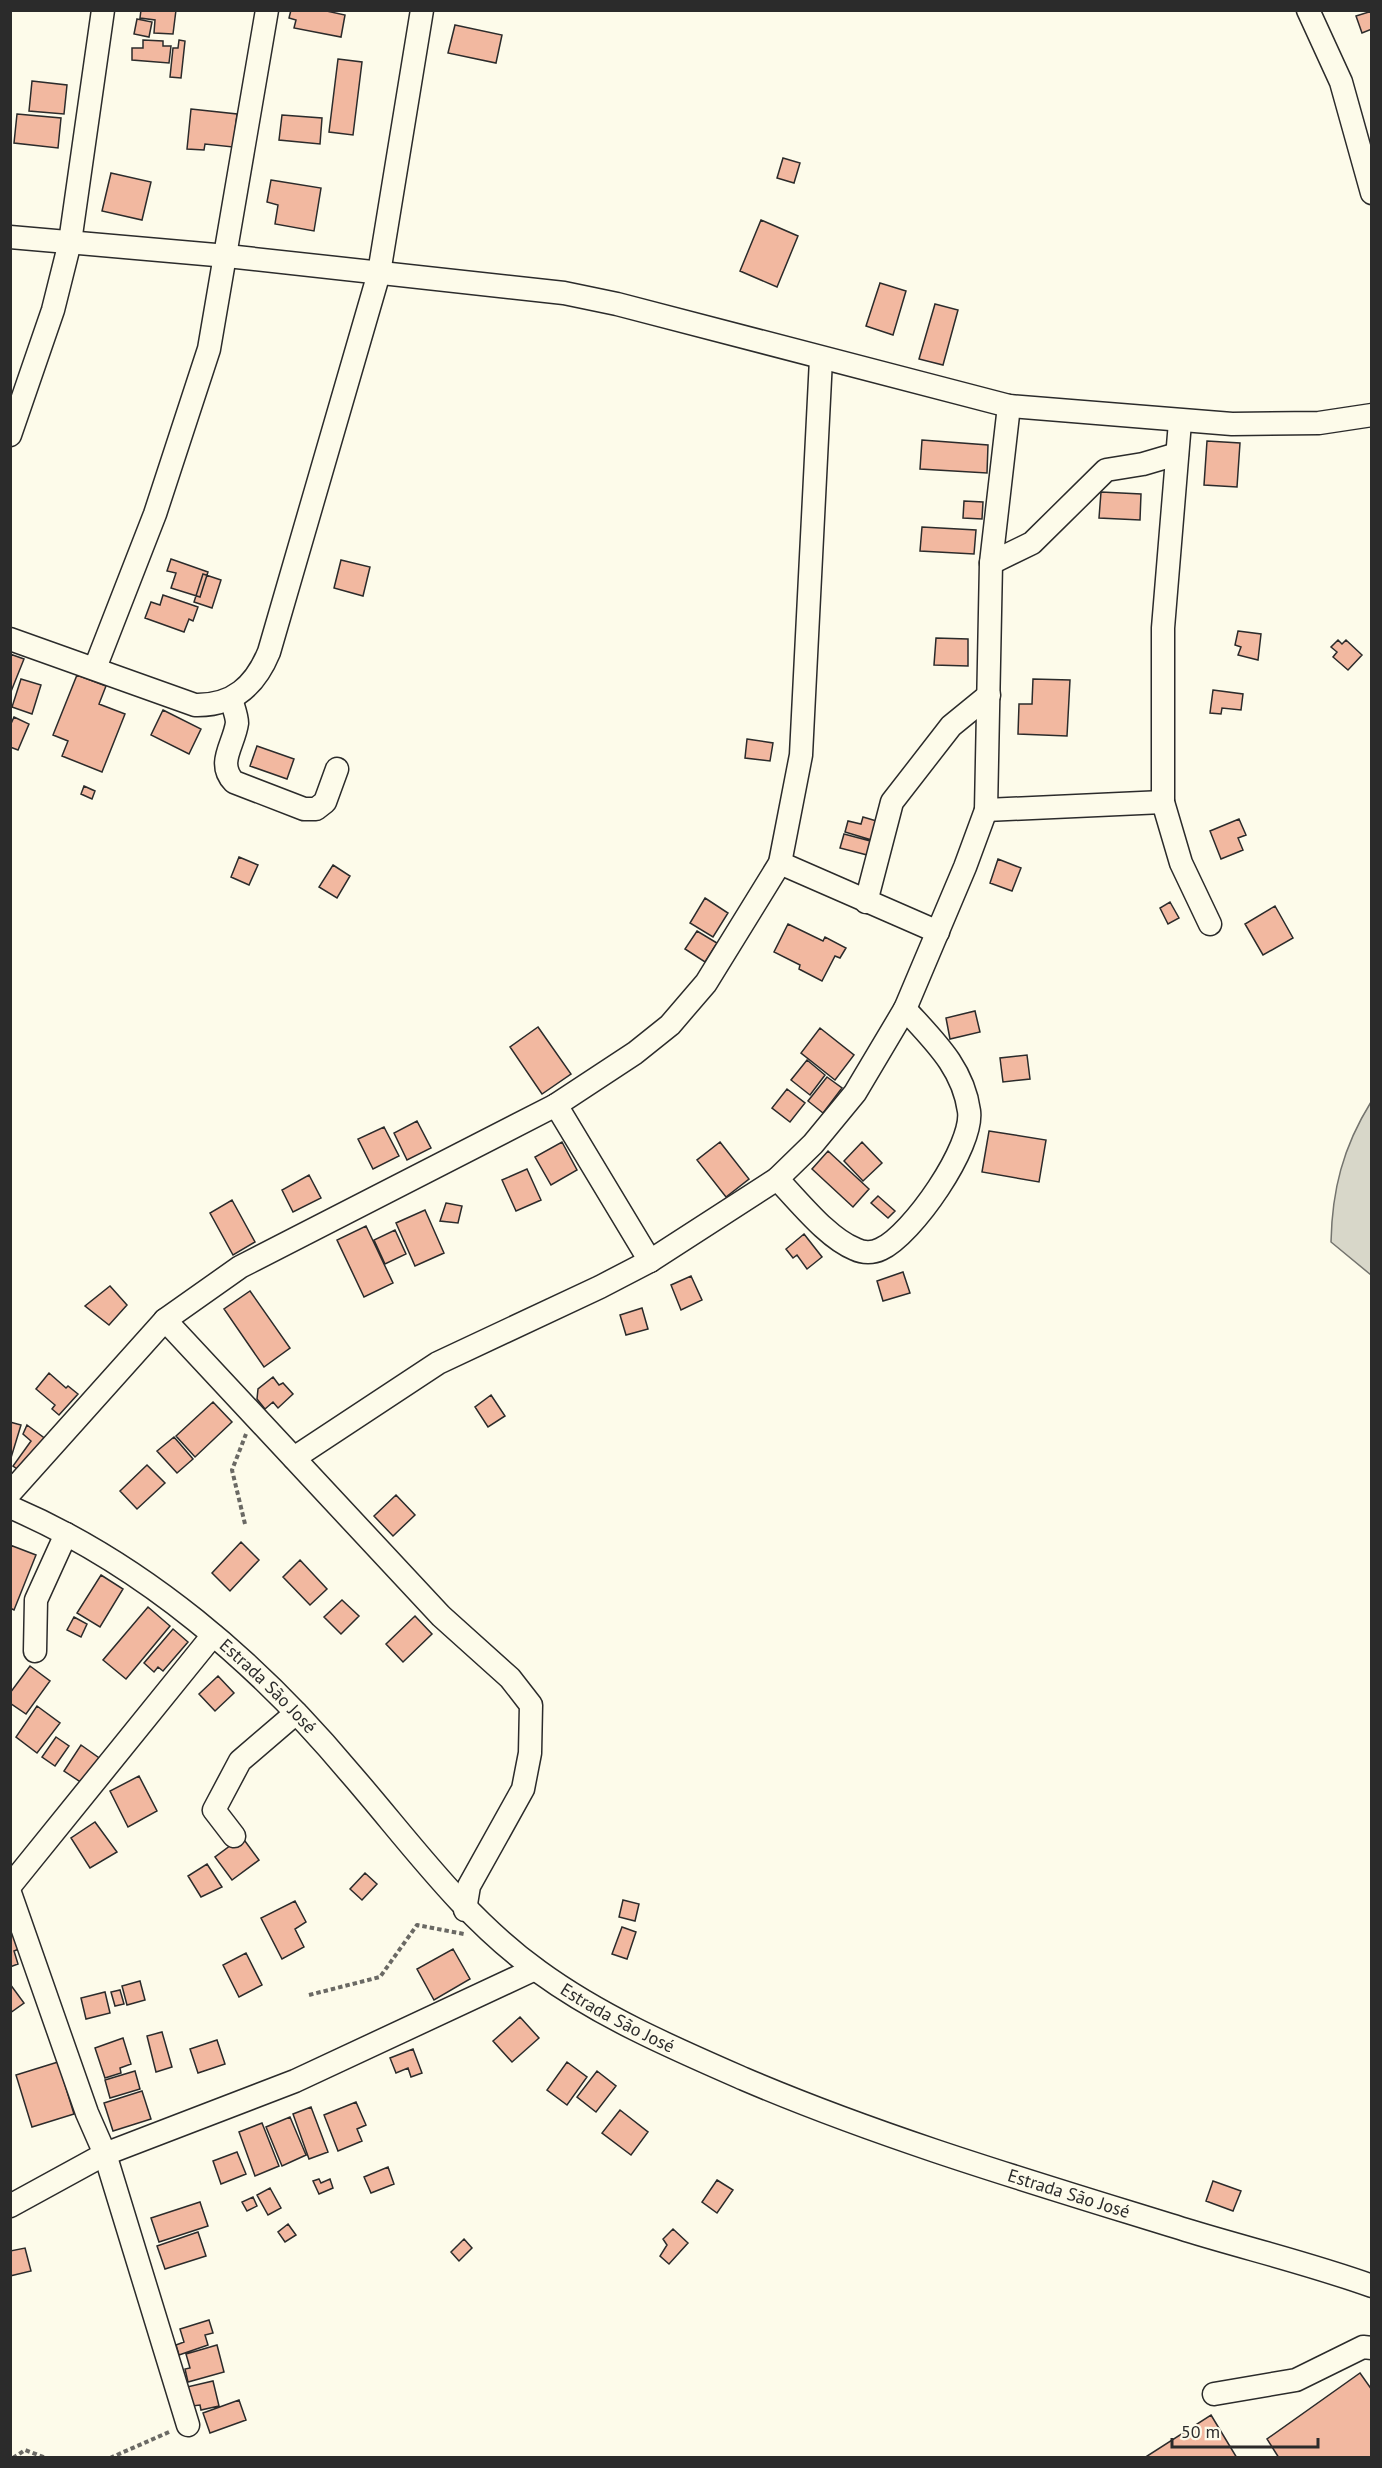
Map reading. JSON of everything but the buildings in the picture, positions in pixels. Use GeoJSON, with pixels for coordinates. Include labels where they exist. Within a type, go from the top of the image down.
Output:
{"type":"FeatureCollection","features":[{"type":"Feature","properties":{"kind":"street"},"geometry":{"type":"LineString","coordinates":[[10,435],[52,310],[70,242],[103,10]]}},
{"type":"Feature","properties":{"kind":"street"},"geometry":{"type":"LineString","coordinates":[[95,668],[181,441],[209,349],[227,256],[267,10]]}},
{"type":"Feature","properties":{"kind":"street"},"geometry":{"type":"LineString","coordinates":[[10,639],[195,705],[219,704],[231,699],[252,683],[269,652],[379,273],[422,10]]}},
{"type":"Feature","properties":{"kind":"street"},"geometry":{"type":"LineString","coordinates":[[1308,10],[1341,82],[1371,189]]}},
{"type":"Feature","properties":{"kind":"street"},"geometry":{"type":"LineString","coordinates":[[10,237],[227,256],[564,293],[617,304],[1009,406],[1180,422],[1292,424],[1371,415]]}},
{"type":"Feature","properties":{"kind":"street"},"geometry":{"type":"LineString","coordinates":[[10,1493],[165,1320],[240,1267],[556,1105],[634,1053],[670,1024],[706,983],[780,863],[801,755],[821,358]]}},
{"type":"Feature","properties":{"kind":"street"},"geometry":{"type":"LineString","coordinates":[[294,1458],[438,1364],[650,1261],[777,1179],[813,1144],[855,1093],[905,1009],[986,810],[985,754],[989,695],[991,563],[1009,406]]}},
{"type":"Feature","properties":{"kind":"street"},"geometry":{"type":"LineString","coordinates":[[1180,422],[1163,628],[1162,802],[1181,863],[1210,924]]}},
{"type":"Feature","properties":{"kind":"street"},"geometry":{"type":"LineString","coordinates":[[991,563],[1032,543],[1106,470],[1177,454]]}},
{"type":"Feature","properties":{"kind":"street"},"geometry":{"type":"LineString","coordinates":[[866,902],[892,802],[951,726],[989,695]]}},
{"type":"Feature","properties":{"kind":"street"},"geometry":{"type":"LineString","coordinates":[[231,699],[237,721],[225,762],[226,774],[234,782],[304,809],[316,809],[325,802],[337,769]]}},
{"type":"Feature","properties":{"kind":"street"},"geometry":{"type":"LineString","coordinates":[[986,810],[1162,802]]}},
{"type":"Feature","properties":{"kind":"street"},"geometry":{"type":"LineString","coordinates":[[780,863],[938,932]]}},
{"type":"Feature","properties":{"kind":"street"},"geometry":{"type":"LineString","coordinates":[[777,1179],[823,1225],[855,1250],[874,1252],[883,1249],[904,1232],[961,1151],[968,1131],[969,1113],[961,1078],[950,1059],[905,1009]]}},
{"type":"Feature","properties":{"kind":"street"},"geometry":{"type":"LineString","coordinates":[[556,1105],[650,1261]]}},
{"type":"Feature","properties":{"kind":"street"},"geometry":{"type":"LineString","coordinates":[[165,1320],[441,1616],[510,1678],[531,1706],[530,1753],[523,1789],[469,1886],[465,1910]]}},
{"type":"Feature","properties":{"kind":"street","name":"Estrada São José"},"geometry":{"type":"LineString","coordinates":[[10,1507],[66,1534],[173,1603],[235,1653],[296,1713],[352,1775],[465,1910],[535,1969],[578,1999],[639,2032],[808,2106],[933,2150],[1371,2286]]}},
{"type":"Feature","properties":{"kind":"street"},"geometry":{"type":"LineString","coordinates":[[35,1651],[36,1600],[66,1534]]}},
{"type":"Feature","properties":{"kind":"street"},"geometry":{"type":"LineString","coordinates":[[10,1886],[213,1635]]}},
{"type":"Feature","properties":{"kind":"street"},"geometry":{"type":"LineString","coordinates":[[234,1836],[214,1810],[240,1761],[296,1713]]}},
{"type":"Feature","properties":{"kind":"street"},"geometry":{"type":"LineString","coordinates":[[10,1893],[87,2113],[105,2154],[188,2425]]}},
{"type":"Feature","properties":{"kind":"street"},"geometry":{"type":"LineString","coordinates":[[10,2206],[105,2154],[295,2081],[535,1969]]}},
{"type":"Feature","properties":{"kind":"street"},"geometry":{"type":"LineString","coordinates":[[1214,2394],[1296,2379],[1364,2347],[1371,2348]]}},
{"type":"Feature","properties":{"kind":"path"},"geometry":{"type":"LineString","coordinates":[[245,1524],[232,1470],[244,1437],[257,1418]]}},
{"type":"Feature","properties":{"kind":"path"},"geometry":{"type":"LineString","coordinates":[[309,1995],[380,1977],[417,1925],[469,1935]]}},
{"type":"Feature","properties":{"kind":"path"},"geometry":{"type":"LineString","coordinates":[[110,2457],[188,2425]]}},
{"type":"Feature","properties":{"kind":"path"},"geometry":{"type":"LineString","coordinates":[[13,2457],[25,2450],[46,2457]]}},
{"type":"Feature","properties":{"kind":"shaded area"},"geometry":{"type":"Polygon","coordinates":[[[1371,1102],[1371,1275],[1331,1242],[1334,1205],[1341,1169],[1353,1136],[1371,1102]]]}}]}
